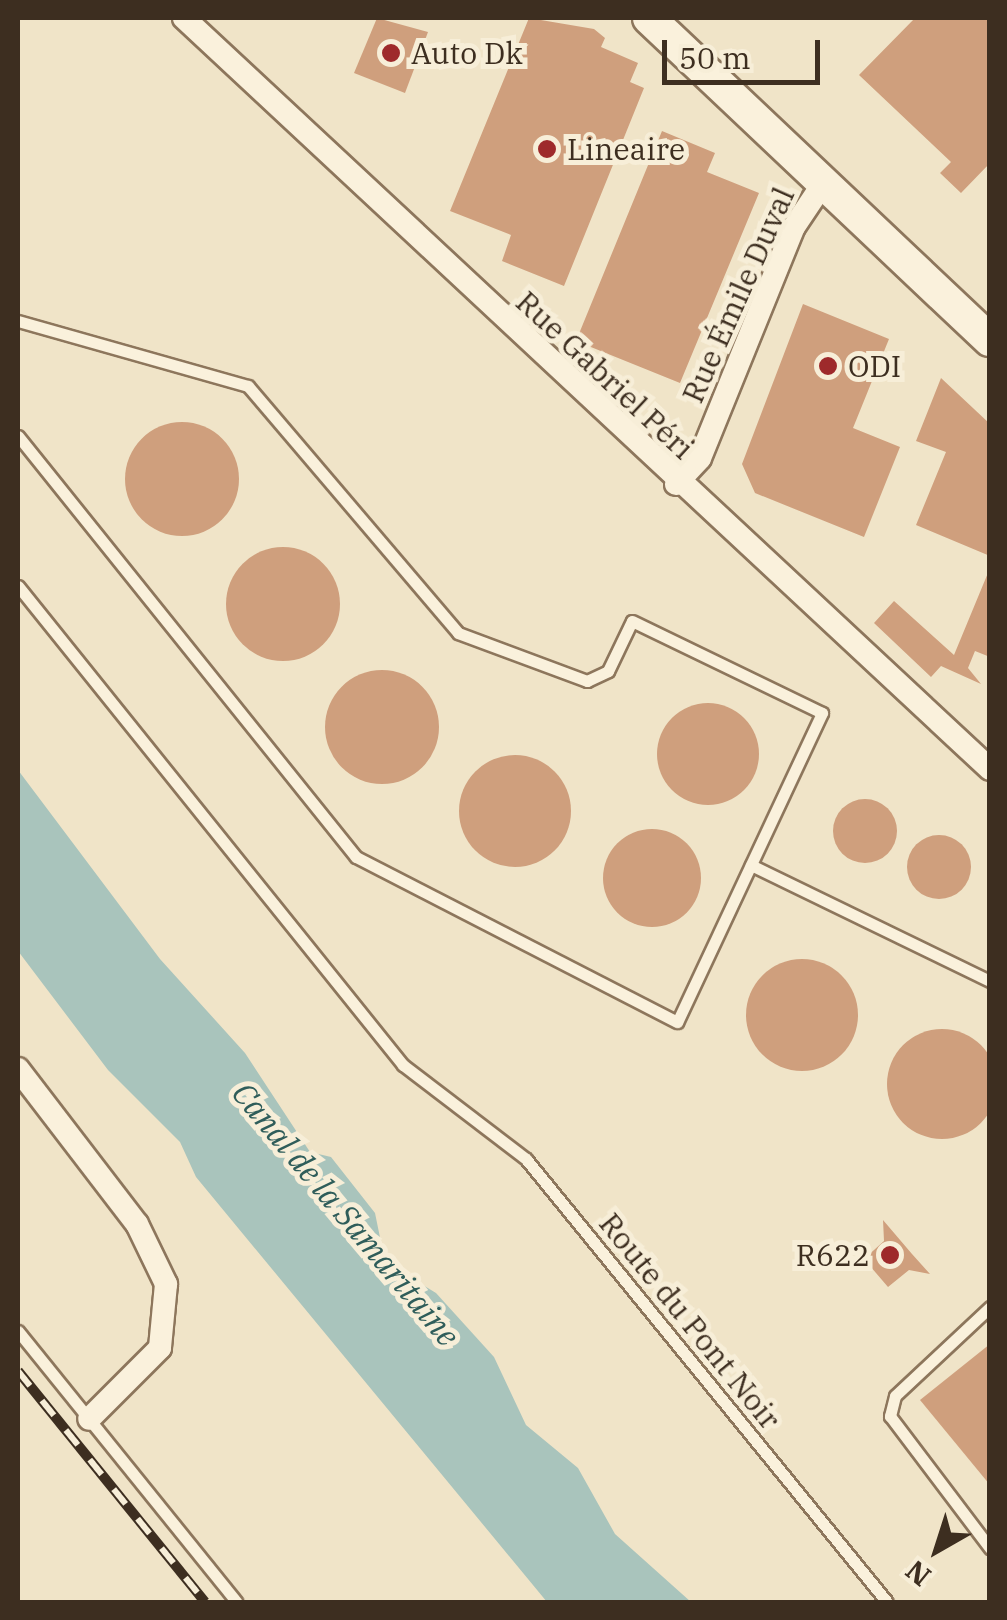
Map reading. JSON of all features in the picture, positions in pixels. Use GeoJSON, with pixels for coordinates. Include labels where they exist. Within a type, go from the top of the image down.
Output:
{"type":"FeatureCollection","features":[{"type":"Feature","properties":{"kind":"street","name":"Rue Gabriel Péri"},"geometry":{"type":"LineString","coordinates":[[184,18],[676,484],[990,769]]}},
{"type":"Feature","properties":{"kind":"street"},"geometry":{"type":"LineString","coordinates":[[649,18],[990,340]]}},
{"type":"Feature","properties":{"kind":"street","name":"Rue Émile Duval"},"geometry":{"type":"LineString","coordinates":[[676,484],[700,458],[794,227],[824,182]]}},
{"type":"Feature","properties":{"kind":"street"},"geometry":{"type":"LineString","coordinates":[[18,1068],[136,1224],[166,1284],[160,1348],[90,1420]]}},
{"type":"Feature","properties":{"kind":"lane"},"geometry":{"type":"LineString","coordinates":[[18,321],[248,386],[458,633],[587,681],[608,670],[632,621],[822,713],[676,1022],[370,868],[18,436]]}},
{"type":"Feature","properties":{"kind":"lane","name":"Route du Pont Noir"},"geometry":{"type":"LineString","coordinates":[[18,586],[432,1094],[526,1159],[887,1602]]}},
{"type":"Feature","properties":{"kind":"lane"},"geometry":{"type":"LineString","coordinates":[[750,865],[990,981]]}},
{"type":"Feature","properties":{"kind":"lane"},"geometry":{"type":"LineString","coordinates":[[990,1307],[895,1396],[890,1416],[990,1548]]}},
{"type":"Feature","properties":{"kind":"lane"},"geometry":{"type":"LineString","coordinates":[[18,1331],[237,1602]]}},
{"type":"Feature","properties":{"kind":"water","name":"Canal de la Samaritaine"},"geometry":{"type":"Polygon","coordinates":[[[18,770],[160,959],[245,1053],[310,1152],[331,1157],[375,1213],[385,1262],[436,1293],[494,1357],[526,1425],[578,1468],[615,1534],[691,1602],[547,1602],[196,1177],[180,1142],[108,1070],[18,951],[18,770]]]}},
{"type":"Feature","properties":{"kind":"building","name":"Auto Dk"},"geometry":{"type":"Polygon","coordinates":[[[377,18],[428,32],[405,93],[354,73],[377,18]]]}},
{"type":"Feature","properties":{"kind":"building","name":"Lineaire"},"geometry":{"type":"Polygon","coordinates":[[[529,18],[594,29],[605,38],[601,47],[638,63],[630,82],[644,88],[564,286],[502,261],[511,235],[450,211],[529,18]]]}},
{"type":"Feature","properties":{"kind":"building"},"geometry":{"type":"Polygon","coordinates":[[[915,18],[990,18],[990,163],[961,193],[940,173],[951,162],[859,75],[915,18]]]}},
{"type":"Feature","properties":{"kind":"building"},"geometry":{"type":"Polygon","coordinates":[[[662,131],[715,153],[707,172],[759,193],[680,383],[576,341],[662,131]]]}},
{"type":"Feature","properties":{"kind":"building"},"geometry":{"type":"Polygon","coordinates":[[[803,304],[889,339],[853,428],[900,447],[864,537],[755,493],[742,464],[803,304]]]}},
{"type":"Feature","properties":{"kind":"building"},"geometry":{"type":"Polygon","coordinates":[[[941,378],[990,424],[990,556],[916,525],[946,452],[916,441],[941,378]]]}},
{"type":"Feature","properties":{"kind":"building"},"geometry":{"type":"Polygon","coordinates":[[[182,422],[204,426],[223,438],[235,457],[239,479],[235,501],[223,520],[204,532],[182,536],[160,532],[141,520],[129,501],[125,479],[129,457],[141,438],[160,426],[182,422]]]}},
{"type":"Feature","properties":{"kind":"building"},"geometry":{"type":"Polygon","coordinates":[[[283,547],[305,551],[324,563],[336,582],[340,604],[336,626],[324,645],[305,657],[283,661],[261,657],[242,645],[230,626],[226,604],[230,582],[242,563],[261,551],[283,547]]]}},
{"type":"Feature","properties":{"kind":"building"},"geometry":{"type":"Polygon","coordinates":[[[990,568],[990,657],[975,651],[968,668],[981,684],[941,666],[931,677],[874,623],[894,601],[954,655],[990,568]]]}},
{"type":"Feature","properties":{"kind":"building"},"geometry":{"type":"Polygon","coordinates":[[[382,670],[404,674],[423,686],[435,705],[439,727],[435,749],[423,768],[404,780],[382,784],[360,780],[341,768],[329,749],[325,727],[329,705],[341,686],[360,674],[382,670]]]}},
{"type":"Feature","properties":{"kind":"building"},"geometry":{"type":"Polygon","coordinates":[[[708,703],[727,707],[744,718],[755,735],[759,754],[755,773],[744,790],[727,801],[708,805],[689,801],[672,790],[661,773],[657,754],[661,735],[672,718],[689,707],[708,703]]]}},
{"type":"Feature","properties":{"kind":"building"},"geometry":{"type":"Polygon","coordinates":[[[515,755],[537,759],[555,771],[567,789],[571,811],[567,833],[555,851],[537,863],[515,867],[493,863],[475,851],[463,833],[459,811],[463,789],[475,771],[493,759],[515,755]]]}},
{"type":"Feature","properties":{"kind":"building"},"geometry":{"type":"Polygon","coordinates":[[[865,799],[887,809],[897,831],[887,853],[865,863],[843,853],[833,831],[843,809],[865,799]]]}},
{"type":"Feature","properties":{"kind":"building"},"geometry":{"type":"Polygon","coordinates":[[[652,829],[679,837],[693,851],[701,878],[693,905],[679,919],[652,927],[625,919],[611,905],[603,878],[611,851],[625,837],[652,829]]]}},
{"type":"Feature","properties":{"kind":"building"},"geometry":{"type":"Polygon","coordinates":[[[939,835],[961,845],[971,867],[961,889],[939,899],[917,889],[907,867],[917,845],[939,835]]]}},
{"type":"Feature","properties":{"kind":"building"},"geometry":{"type":"Polygon","coordinates":[[[802,959],[824,963],[842,975],[854,993],[858,1015],[854,1037],[842,1055],[824,1067],[802,1071],[780,1067],[762,1055],[750,1037],[746,1015],[750,993],[762,975],[780,963],[802,959]]]}},
{"type":"Feature","properties":{"kind":"building"},"geometry":{"type":"Polygon","coordinates":[[[942,1029],[963,1034],[981,1045],[992,1063],[997,1084],[992,1105],[981,1123],[963,1134],[942,1139],[921,1134],[903,1123],[892,1105],[887,1084],[892,1063],[903,1045],[921,1034],[942,1029]]]}},
{"type":"Feature","properties":{"kind":"building","name":"R622"},"geometry":{"type":"Polygon","coordinates":[[[883,1220],[930,1274],[909,1270],[888,1287],[864,1259],[884,1241],[883,1220]]]}},
{"type":"Feature","properties":{"kind":"building"},"geometry":{"type":"Polygon","coordinates":[[[990,1344],[990,1485],[920,1400],[990,1344]]]}},
{"type":"Feature","properties":{"kind":"railway"},"geometry":{"type":"LineString","coordinates":[[18,1371],[205,1602]]}},
{"type":"Feature","properties":{"kind":"place","name":"Auto Dk"},"geometry":{"type":"Point","coordinates":[391,53]}},
{"type":"Feature","properties":{"kind":"place","name":"Lineaire"},"geometry":{"type":"Point","coordinates":[547,149]}},
{"type":"Feature","properties":{"kind":"place","name":"ODI"},"geometry":{"type":"Point","coordinates":[828,366]}},
{"type":"Feature","properties":{"kind":"place","name":"R622"},"geometry":{"type":"Point","coordinates":[890,1255]}}]}
